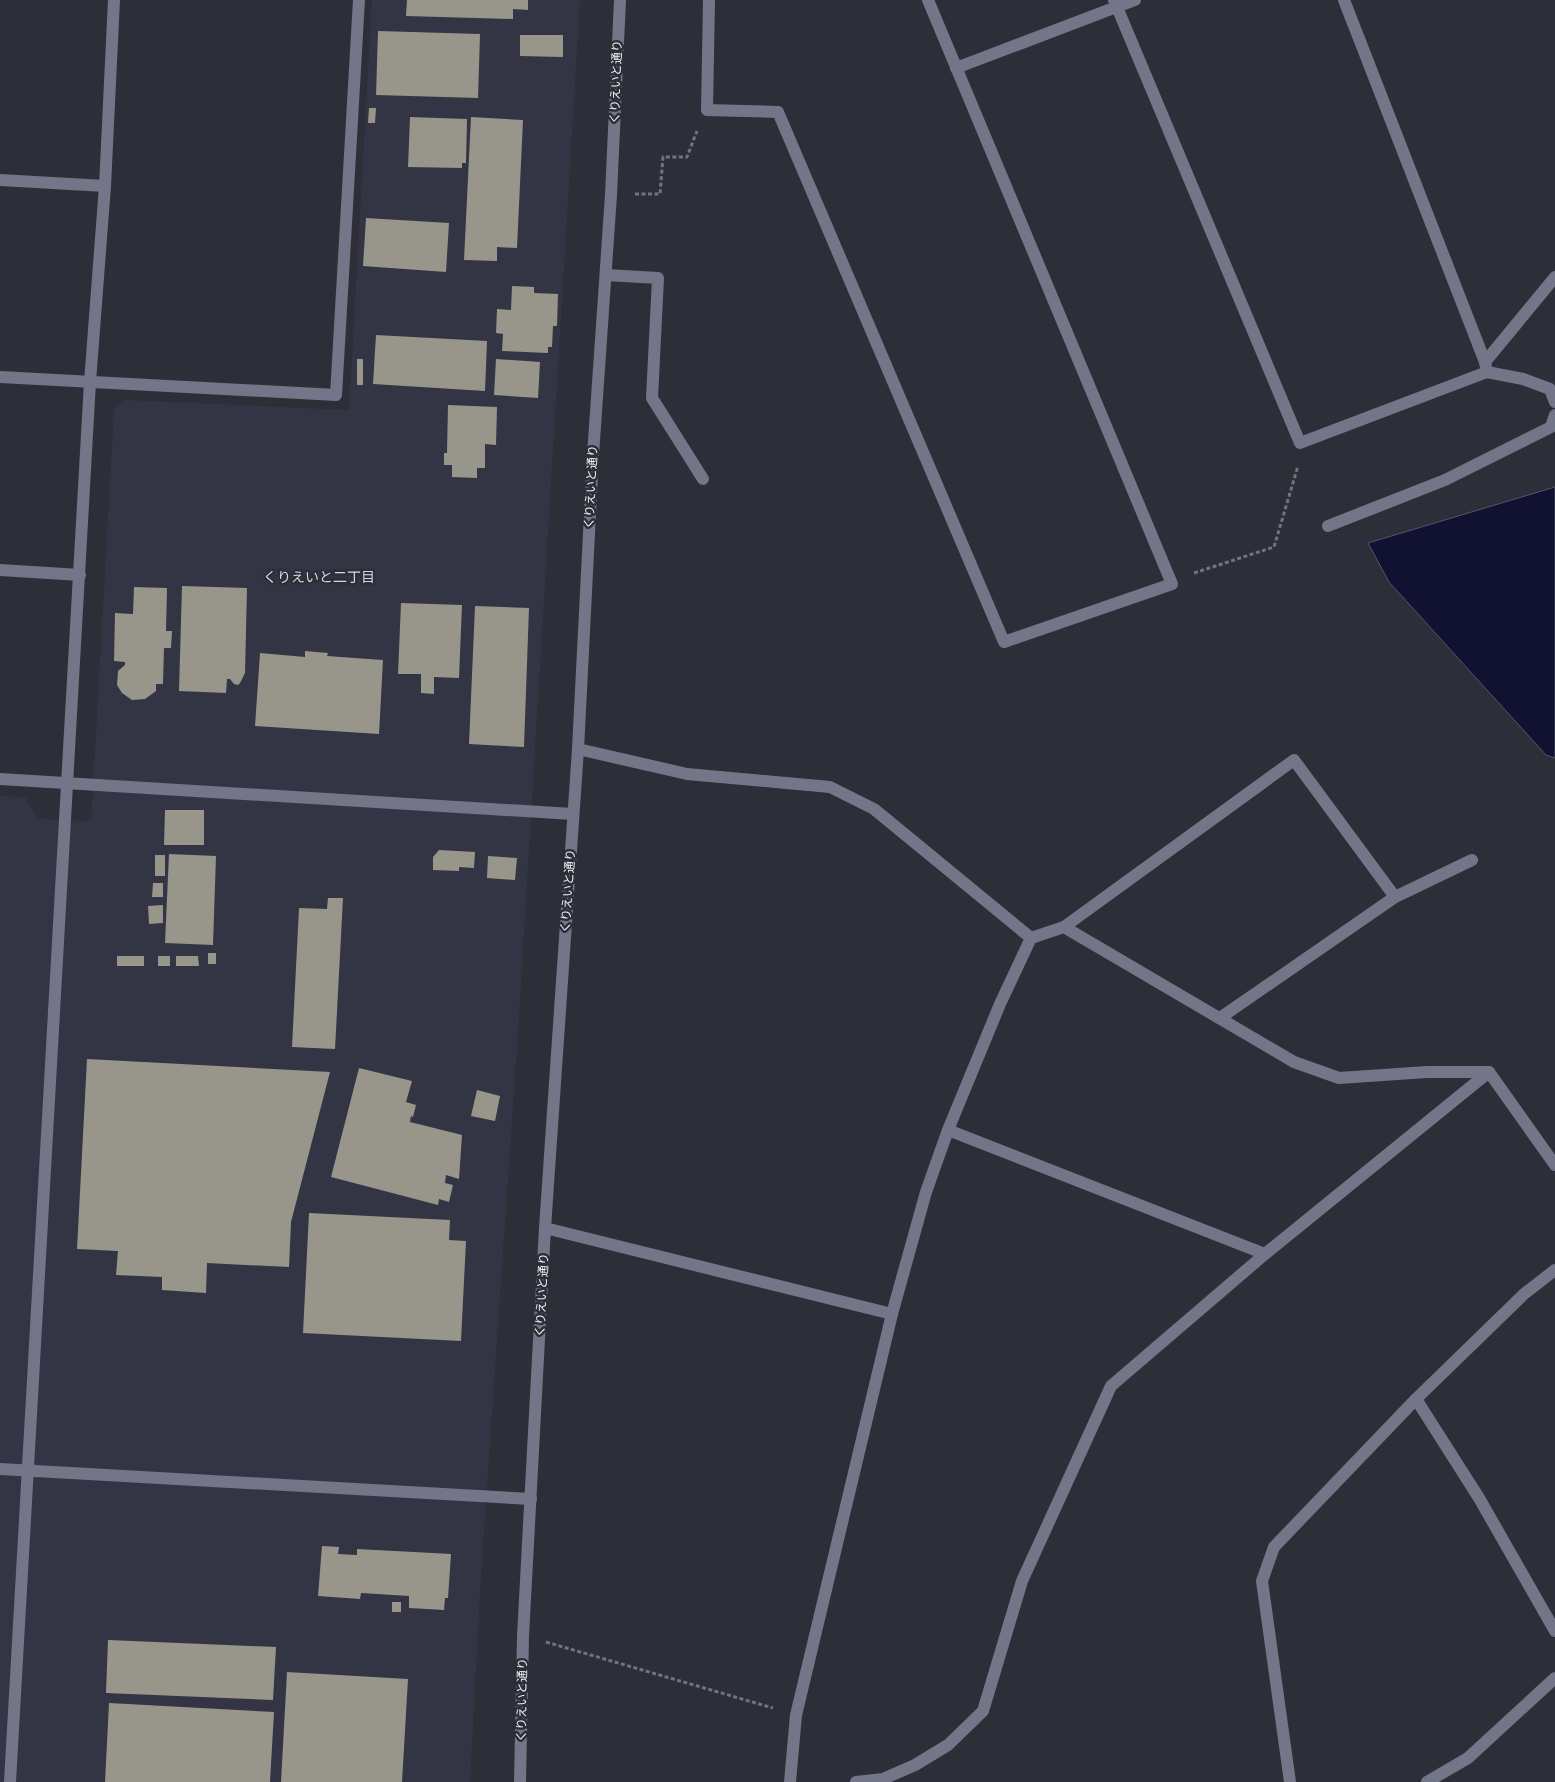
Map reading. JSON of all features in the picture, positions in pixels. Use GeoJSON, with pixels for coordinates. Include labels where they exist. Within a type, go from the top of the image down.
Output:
{"type":"FeatureCollection","features":[{"type":"Feature","properties":{"kind":"street"},"geometry":{"type":"LineString","coordinates":[[10,1782],[90,382],[105,186],[114,0]]}},
{"type":"Feature","properties":{"kind":"street"},"geometry":{"type":"LineString","coordinates":[[0,377],[336,395],[359,0]]}},
{"type":"Feature","properties":{"kind":"street","name":"くりえいと通り"},"geometry":{"type":"LineString","coordinates":[[520,1782],[523,1636],[546,1228],[578,749],[593,455],[611,195],[620,0]]}},
{"type":"Feature","properties":{"kind":"street"},"geometry":{"type":"LineString","coordinates":[[709,0],[707,110],[778,112],[1004,642],[1172,584],[928,0]]}},
{"type":"Feature","properties":{"kind":"street"},"geometry":{"type":"LineString","coordinates":[[956,68],[1115,3],[1135,0]]}},
{"type":"Feature","properties":{"kind":"street"},"geometry":{"type":"LineString","coordinates":[[1344,0],[1486,367],[1550,389],[1555,402]]}},
{"type":"Feature","properties":{"kind":"street"},"geometry":{"type":"LineString","coordinates":[[1115,3],[1300,443],[1486,367],[1555,277]]}},
{"type":"Feature","properties":{"kind":"street"},"geometry":{"type":"LineString","coordinates":[[0,180],[105,186]]}},
{"type":"Feature","properties":{"kind":"street"},"geometry":{"type":"LineString","coordinates":[[606,275],[658,278],[652,398],[703,479]]}},
{"type":"Feature","properties":{"kind":"street"},"geometry":{"type":"LineString","coordinates":[[1328,526],[1445,480],[1551,428],[1555,415]]}},
{"type":"Feature","properties":{"kind":"street"},"geometry":{"type":"LineString","coordinates":[[0,570],[80,575]]}},
{"type":"Feature","properties":{"kind":"street"},"geometry":{"type":"LineString","coordinates":[[578,749],[687,774],[830,787],[874,809],[1030,938]]}},
{"type":"Feature","properties":{"kind":"street"},"geometry":{"type":"LineString","coordinates":[[790,1782],[796,1715],[892,1314],[926,1192],[948,1130],[1000,1004],[1030,938],[1064,927],[1294,760],[1395,897]]}},
{"type":"Feature","properties":{"kind":"street"},"geometry":{"type":"LineString","coordinates":[[0,779],[573,814]]}},
{"type":"Feature","properties":{"kind":"street"},"geometry":{"type":"LineString","coordinates":[[1220,1018],[1395,897],[1472,860]]}},
{"type":"Feature","properties":{"kind":"street"},"geometry":{"type":"LineString","coordinates":[[1064,927],[1294,1062],[1339,1078],[1428,1072],[1489,1072]]}},
{"type":"Feature","properties":{"kind":"street"},"geometry":{"type":"LineString","coordinates":[[1489,1072],[1555,1165]]}},
{"type":"Feature","properties":{"kind":"street"},"geometry":{"type":"LineString","coordinates":[[856,1782],[882,1779],[915,1765],[948,1744],[983,1711],[1022,1581],[1111,1386],[1265,1254],[1489,1072]]}},
{"type":"Feature","properties":{"kind":"street"},"geometry":{"type":"LineString","coordinates":[[948,1130],[1265,1254]]}},
{"type":"Feature","properties":{"kind":"street"},"geometry":{"type":"LineString","coordinates":[[546,1228],[892,1314]]}},
{"type":"Feature","properties":{"kind":"street"},"geometry":{"type":"LineString","coordinates":[[1290,1782],[1262,1581],[1274,1547],[1416,1399],[1524,1294],[1555,1270]]}},
{"type":"Feature","properties":{"kind":"street"},"geometry":{"type":"LineString","coordinates":[[1416,1399],[1479,1498],[1555,1631]]}},
{"type":"Feature","properties":{"kind":"street"},"geometry":{"type":"LineString","coordinates":[[0,1469],[531,1499]]}},
{"type":"Feature","properties":{"kind":"street"},"geometry":{"type":"LineString","coordinates":[[1427,1782],[1468,1758],[1555,1678]]}},
{"type":"Feature","properties":{"kind":"path"},"geometry":{"type":"LineString","coordinates":[[611,195],[660,194],[663,157],[687,157],[699,124],[707,110]]}},
{"type":"Feature","properties":{"kind":"path"},"geometry":{"type":"LineString","coordinates":[[1172,584],[1187,575],[1274,547],[1298,464],[1300,443]]}},
{"type":"Feature","properties":{"kind":"path"},"geometry":{"type":"LineString","coordinates":[[523,1636],[796,1715]]}},
{"type":"Feature","properties":{"kind":"shaded area"},"geometry":{"type":"Polygon","coordinates":[[[372,0],[580,0],[518,1033],[481,1575],[470,1782],[0,1782],[0,796],[25,797],[38,819],[91,821],[114,409],[125,400],[349,410],[372,0]]]}},
{"type":"Feature","properties":{"kind":"shaded area"},"geometry":{"type":"Polygon","coordinates":[[[1555,487],[1555,758],[1546,755],[1389,582],[1368,543],[1555,487]]]}},
{"type":"Feature","properties":{"kind":"building"},"geometry":{"type":"Polygon","coordinates":[[[407,0],[528,0],[528,10],[513,9],[513,19],[406,16],[407,0]]]}},
{"type":"Feature","properties":{"kind":"building"},"geometry":{"type":"Polygon","coordinates":[[[378,31],[480,34],[478,98],[376,95],[378,31]]]}},
{"type":"Feature","properties":{"kind":"building"},"geometry":{"type":"Polygon","coordinates":[[[520,35],[563,35],[563,57],[520,56],[520,35]]]}},
{"type":"Feature","properties":{"kind":"building"},"geometry":{"type":"Polygon","coordinates":[[[369,108],[376,108],[375,123],[368,123],[369,108]]]}},
{"type":"Feature","properties":{"kind":"building"},"geometry":{"type":"Polygon","coordinates":[[[410,117],[467,119],[466,163],[462,163],[462,168],[408,167],[410,117]]]}},
{"type":"Feature","properties":{"kind":"building"},"geometry":{"type":"Polygon","coordinates":[[[471,117],[523,120],[517,248],[497,247],[497,261],[464,260],[471,117]]]}},
{"type":"Feature","properties":{"kind":"building"},"geometry":{"type":"Polygon","coordinates":[[[366,218],[449,223],[446,272],[363,266],[366,218]]]}},
{"type":"Feature","properties":{"kind":"building"},"geometry":{"type":"Polygon","coordinates":[[[512,286],[534,287],[534,293],[558,294],[557,326],[553,326],[552,347],[548,347],[548,353],[502,351],[503,334],[496,333],[497,309],[511,310],[512,286]]]}},
{"type":"Feature","properties":{"kind":"building"},"geometry":{"type":"Polygon","coordinates":[[[376,335],[487,341],[485,391],[373,384],[376,335]]]}},
{"type":"Feature","properties":{"kind":"building"},"geometry":{"type":"Polygon","coordinates":[[[357,359],[363,359],[363,385],[357,385],[357,359]]]}},
{"type":"Feature","properties":{"kind":"building"},"geometry":{"type":"Polygon","coordinates":[[[496,359],[540,362],[538,398],[494,395],[496,359]]]}},
{"type":"Feature","properties":{"kind":"building"},"geometry":{"type":"Polygon","coordinates":[[[448,405],[497,407],[496,445],[485,444],[485,468],[477,468],[477,478],[452,477],[452,465],[444,465],[444,453],[447,453],[448,405]]]}},
{"type":"Feature","properties":{"kind":"building"},"geometry":{"type":"Polygon","coordinates":[[[182,586],[247,588],[245,673],[238,685],[227,679],[226,693],[179,691],[182,586]]]}},
{"type":"Feature","properties":{"kind":"building"},"geometry":{"type":"Polygon","coordinates":[[[134,587],[167,588],[166,631],[172,631],[171,648],[164,648],[163,684],[156,684],[156,691],[145,699],[132,700],[122,693],[117,685],[118,671],[125,665],[125,662],[114,661],[115,613],[133,614],[134,587]]]}},
{"type":"Feature","properties":{"kind":"building"},"geometry":{"type":"Polygon","coordinates":[[[401,603],[462,605],[459,678],[434,677],[434,694],[421,693],[421,674],[398,674],[401,603]]]}},
{"type":"Feature","properties":{"kind":"building"},"geometry":{"type":"Polygon","coordinates":[[[475,606],[529,608],[524,747],[469,744],[475,606]]]}},
{"type":"Feature","properties":{"kind":"building"},"geometry":{"type":"Polygon","coordinates":[[[305,651],[328,653],[327,656],[383,660],[379,734],[255,726],[260,653],[305,657],[305,651]]]}},
{"type":"Feature","properties":{"kind":"building"},"geometry":{"type":"Polygon","coordinates":[[[165,810],[204,810],[204,845],[164,845],[165,810]]]}},
{"type":"Feature","properties":{"kind":"building"},"geometry":{"type":"Polygon","coordinates":[[[439,850],[475,852],[474,868],[459,867],[459,871],[433,870],[433,857],[439,850]]]}},
{"type":"Feature","properties":{"kind":"building"},"geometry":{"type":"Polygon","coordinates":[[[169,854],[216,856],[213,945],[165,943],[169,854]]]}},
{"type":"Feature","properties":{"kind":"building"},"geometry":{"type":"Polygon","coordinates":[[[155,855],[165,855],[165,876],[155,876],[155,855]]]}},
{"type":"Feature","properties":{"kind":"building"},"geometry":{"type":"Polygon","coordinates":[[[488,856],[517,858],[515,880],[487,878],[488,856]]]}},
{"type":"Feature","properties":{"kind":"building"},"geometry":{"type":"Polygon","coordinates":[[[153,883],[163,883],[163,897],[152,897],[153,883]]]}},
{"type":"Feature","properties":{"kind":"building"},"geometry":{"type":"Polygon","coordinates":[[[328,898],[343,898],[335,1049],[292,1047],[299,908],[327,909],[328,898]]]}},
{"type":"Feature","properties":{"kind":"building"},"geometry":{"type":"Polygon","coordinates":[[[163,905],[163,923],[149,924],[148,906],[163,905]]]}},
{"type":"Feature","properties":{"kind":"building"},"geometry":{"type":"Polygon","coordinates":[[[208,953],[216,953],[216,964],[208,964],[208,953]]]}},
{"type":"Feature","properties":{"kind":"building"},"geometry":{"type":"Polygon","coordinates":[[[117,956],[144,956],[144,966],[117,966],[117,956]]]}},
{"type":"Feature","properties":{"kind":"building"},"geometry":{"type":"Polygon","coordinates":[[[158,956],[170,956],[170,966],[158,966],[158,956]]]}},
{"type":"Feature","properties":{"kind":"building"},"geometry":{"type":"Polygon","coordinates":[[[176,956],[198,956],[199,966],[176,966],[176,956]]]}},
{"type":"Feature","properties":{"kind":"building"},"geometry":{"type":"Polygon","coordinates":[[[87,1059],[330,1072],[291,1222],[289,1267],[207,1263],[206,1293],[162,1290],[162,1277],[116,1275],[118,1251],[77,1249],[87,1059]]]}},
{"type":"Feature","properties":{"kind":"building"},"geometry":{"type":"Polygon","coordinates":[[[359,1068],[412,1081],[406,1102],[416,1105],[410,1122],[462,1135],[459,1179],[446,1175],[445,1183],[453,1185],[449,1202],[439,1199],[438,1205],[331,1177],[359,1068]]]}},
{"type":"Feature","properties":{"kind":"building"},"geometry":{"type":"Polygon","coordinates":[[[477,1090],[500,1096],[495,1121],[471,1116],[477,1090]]]}},
{"type":"Feature","properties":{"kind":"building"},"geometry":{"type":"Polygon","coordinates":[[[309,1213],[450,1220],[449,1240],[466,1241],[461,1341],[303,1333],[309,1213]]]}},
{"type":"Feature","properties":{"kind":"building"},"geometry":{"type":"Polygon","coordinates":[[[322,1546],[339,1547],[338,1554],[357,1555],[357,1549],[451,1554],[448,1598],[445,1598],[444,1610],[409,1608],[409,1596],[361,1593],[360,1599],[318,1596],[322,1546]]]}},
{"type":"Feature","properties":{"kind":"building"},"geometry":{"type":"Polygon","coordinates":[[[392,1602],[401,1602],[401,1612],[392,1612],[392,1602]]]}},
{"type":"Feature","properties":{"kind":"building"},"geometry":{"type":"Polygon","coordinates":[[[108,1640],[276,1647],[273,1700],[106,1693],[108,1640]]]}},
{"type":"Feature","properties":{"kind":"building"},"geometry":{"type":"Polygon","coordinates":[[[287,1672],[408,1679],[402,1782],[281,1782],[287,1672]]]}},
{"type":"Feature","properties":{"kind":"building"},"geometry":{"type":"Polygon","coordinates":[[[109,1703],[274,1712],[270,1782],[105,1782],[109,1703]]]}},
{"type":"Feature","properties":{"kind":"district","name":"くりえいと二丁目"},"geometry":{"type":"Point","coordinates":[319,577]}}]}
